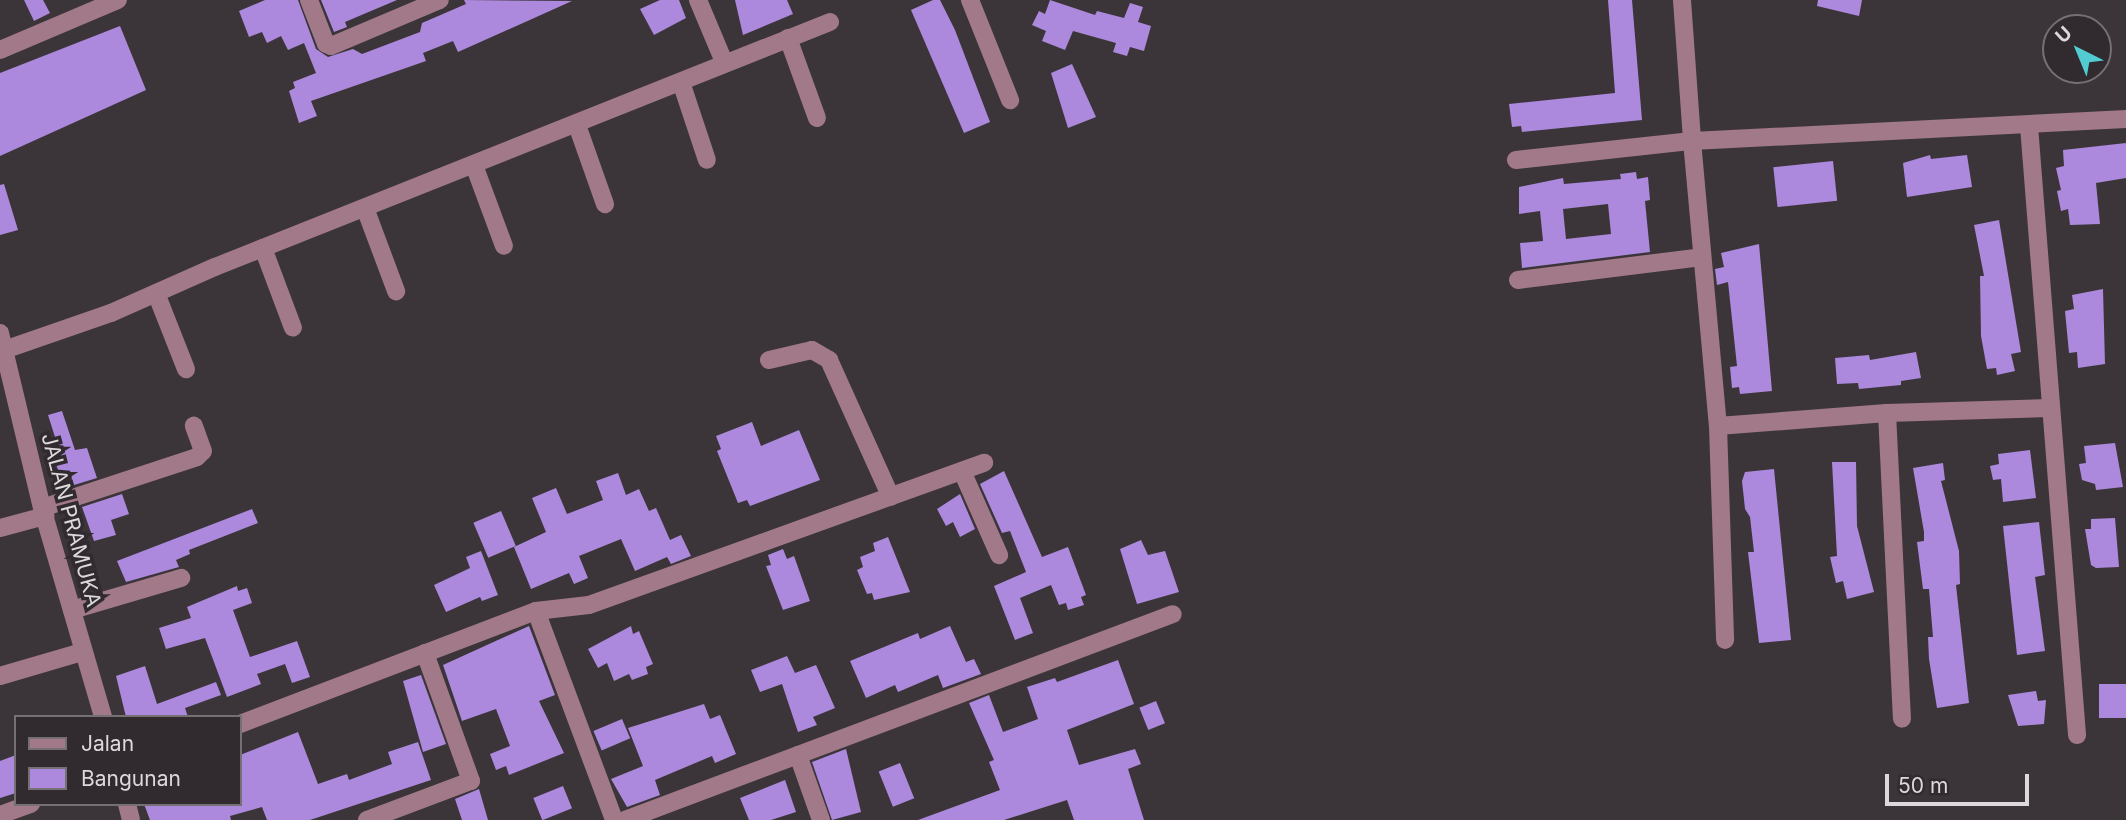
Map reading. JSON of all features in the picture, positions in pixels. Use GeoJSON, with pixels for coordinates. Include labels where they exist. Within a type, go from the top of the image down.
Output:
{"type":"FeatureCollection","features":[{"type":"Feature","properties":{"kind":"street"},"geometry":{"type":"LineString","coordinates":[[0,50],[118,0]]}},
{"type":"Feature","properties":{"kind":"street"},"geometry":{"type":"LineString","coordinates":[[309,0],[326,44],[331,46],[440,0]]}},
{"type":"Feature","properties":{"kind":"street"},"geometry":{"type":"LineString","coordinates":[[698,0],[724,62]]}},
{"type":"Feature","properties":{"kind":"street"},"geometry":{"type":"LineString","coordinates":[[970,0],[1010,100]]}},
{"type":"Feature","properties":{"kind":"street"},"geometry":{"type":"LineString","coordinates":[[1682,0],[1718,426],[1725,640]]}},
{"type":"Feature","properties":{"kind":"street"},"geometry":{"type":"LineString","coordinates":[[2,342],[156,293],[263,248],[577,125],[724,62],[830,22]]}},
{"type":"Feature","properties":{"kind":"street"},"geometry":{"type":"LineString","coordinates":[[788,38],[817,118]]}},
{"type":"Feature","properties":{"kind":"street"},"geometry":{"type":"LineString","coordinates":[[681,82],[706,160]]}},
{"type":"Feature","properties":{"kind":"street"},"geometry":{"type":"LineString","coordinates":[[1516,160],[1692,141],[1922,126],[2029,126],[2126,119]]}},
{"type":"Feature","properties":{"kind":"street"},"geometry":{"type":"LineString","coordinates":[[577,125],[605,204]]}},
{"type":"Feature","properties":{"kind":"street"},"geometry":{"type":"LineString","coordinates":[[2029,126],[2077,735]]}},
{"type":"Feature","properties":{"kind":"street"},"geometry":{"type":"LineString","coordinates":[[474,165],[504,246]]}},
{"type":"Feature","properties":{"kind":"street"},"geometry":{"type":"LineString","coordinates":[[365,208],[396,291]]}},
{"type":"Feature","properties":{"kind":"street"},"geometry":{"type":"LineString","coordinates":[[263,248],[293,328]]}},
{"type":"Feature","properties":{"kind":"street"},"geometry":{"type":"LineString","coordinates":[[1518,280],[1702,257]]}},
{"type":"Feature","properties":{"kind":"street"},"geometry":{"type":"LineString","coordinates":[[156,293],[187,369]]}},
{"type":"Feature","properties":{"kind":"street","name":"JALAN PRAMUKA"},"geometry":{"type":"LineString","coordinates":[[2,342],[43,512],[102,715]]}},
{"type":"Feature","properties":{"kind":"street"},"geometry":{"type":"LineString","coordinates":[[769,360],[812,350],[829,360],[891,496]]}},
{"type":"Feature","properties":{"kind":"street"},"geometry":{"type":"LineString","coordinates":[[1718,426],[1887,413],[2050,408]]}},
{"type":"Feature","properties":{"kind":"street"},"geometry":{"type":"LineString","coordinates":[[1887,413],[1902,719]]}},
{"type":"Feature","properties":{"kind":"street"},"geometry":{"type":"LineString","coordinates":[[0,528],[197,457],[203,451],[194,426]]}},
{"type":"Feature","properties":{"kind":"street"},"geometry":{"type":"LineString","coordinates":[[242,723],[536,611],[589,604],[984,463]]}},
{"type":"Feature","properties":{"kind":"street"},"geometry":{"type":"LineString","coordinates":[[962,471],[999,555]]}},
{"type":"Feature","properties":{"kind":"street"},"geometry":{"type":"LineString","coordinates":[[72,610],[181,578]]}},
{"type":"Feature","properties":{"kind":"street"},"geometry":{"type":"LineString","coordinates":[[536,611],[614,820]]}},
{"type":"Feature","properties":{"kind":"street"},"geometry":{"type":"LineString","coordinates":[[625,820],[1173,614]]}},
{"type":"Feature","properties":{"kind":"street"},"geometry":{"type":"LineString","coordinates":[[0,676],[82,652]]}},
{"type":"Feature","properties":{"kind":"street"},"geometry":{"type":"LineString","coordinates":[[367,820],[471,781],[425,653]]}},
{"type":"Feature","properties":{"kind":"street"},"geometry":{"type":"LineString","coordinates":[[798,755],[821,820]]}},
{"type":"Feature","properties":{"kind":"street"},"geometry":{"type":"LineString","coordinates":[[0,815],[25,806]]}},
{"type":"Feature","properties":{"kind":"building"},"geometry":{"type":"Polygon","coordinates":[[[24,0],[43,0],[50,13],[34,21],[24,0]]]}},
{"type":"Feature","properties":{"kind":"building"},"geometry":{"type":"Polygon","coordinates":[[[265,0],[298,0],[316,49],[328,57],[353,49],[362,54],[420,32],[422,23],[466,4],[464,0],[572,1],[458,52],[453,41],[423,53],[426,61],[311,101],[317,116],[299,123],[289,91],[295,88],[293,82],[316,73],[304,43],[288,50],[281,36],[267,43],[262,32],[249,37],[239,11],[265,0]]]}},
{"type":"Feature","properties":{"kind":"building"},"geometry":{"type":"Polygon","coordinates":[[[321,0],[397,0],[345,22],[347,27],[334,32],[321,0]]]}},
{"type":"Feature","properties":{"kind":"building"},"geometry":{"type":"Polygon","coordinates":[[[660,0],[679,0],[686,18],[654,35],[640,9],[660,0]]]}},
{"type":"Feature","properties":{"kind":"building"},"geometry":{"type":"Polygon","coordinates":[[[735,0],[787,0],[793,14],[743,35],[735,0]]]}},
{"type":"Feature","properties":{"kind":"building"},"geometry":{"type":"Polygon","coordinates":[[[933,0],[940,0],[955,30],[990,122],[964,133],[911,10],[933,0]]]}},
{"type":"Feature","properties":{"kind":"building"},"geometry":{"type":"Polygon","coordinates":[[[1050,0],[1095,15],[1097,11],[1124,18],[1130,3],[1143,7],[1138,22],[1151,26],[1144,51],[1130,47],[1127,56],[1113,52],[1116,43],[1073,31],[1065,50],[1042,41],[1046,31],[1032,25],[1039,11],[1045,14],[1050,0]]]}},
{"type":"Feature","properties":{"kind":"building"},"geometry":{"type":"Polygon","coordinates":[[[1608,0],[1632,0],[1642,120],[1522,132],[1521,126],[1512,127],[1509,104],[1615,93],[1608,0]]]}},
{"type":"Feature","properties":{"kind":"building"},"geometry":{"type":"Polygon","coordinates":[[[1818,0],[1862,0],[1859,16],[1817,6],[1818,0]]]}},
{"type":"Feature","properties":{"kind":"building"},"geometry":{"type":"Polygon","coordinates":[[[120,26],[146,90],[0,156],[0,73],[120,26]]]}},
{"type":"Feature","properties":{"kind":"building"},"geometry":{"type":"Polygon","coordinates":[[[1072,64],[1096,117],[1068,128],[1051,73],[1072,64]]]}},
{"type":"Feature","properties":{"kind":"building"},"geometry":{"type":"Polygon","coordinates":[[[2126,143],[2126,178],[2096,183],[2100,224],[2070,225],[2068,209],[2061,211],[2057,191],[2061,190],[2056,168],[2064,166],[2063,150],[2126,143]]]}},
{"type":"Feature","properties":{"kind":"building"},"geometry":{"type":"Polygon","coordinates":[[[1930,155],[1931,159],[1967,155],[1972,187],[1907,197],[1903,163],[1930,155]]]}},
{"type":"Feature","properties":{"kind":"building"},"geometry":{"type":"Polygon","coordinates":[[[1833,161],[1837,201],[1778,207],[1773,167],[1833,161]]]}},
{"type":"Feature","properties":{"kind":"building"},"geometry":{"type":"Polygon","coordinates":[[[1636,172],[1637,179],[1648,177],[1650,200],[1645,201],[1650,252],[1522,268],[1520,243],[1543,241],[1540,211],[1519,214],[1519,187],[1563,178],[1564,184],[1621,179],[1620,174],[1636,172]],[[1608,204],[1563,209],[1566,239],[1611,234],[1608,204]]]}},
{"type":"Feature","properties":{"kind":"building"},"geometry":{"type":"Polygon","coordinates":[[[4,184],[18,230],[0,235],[0,185],[4,184]]]}},
{"type":"Feature","properties":{"kind":"building"},"geometry":{"type":"Polygon","coordinates":[[[1999,220],[2021,352],[2011,354],[2015,371],[1997,375],[1996,368],[1987,369],[1981,336],[1980,276],[1984,276],[1974,225],[1999,220]]]}},
{"type":"Feature","properties":{"kind":"building"},"geometry":{"type":"Polygon","coordinates":[[[1759,244],[1772,391],[1740,394],[1739,387],[1732,388],[1730,367],[1737,366],[1728,282],[1717,285],[1715,269],[1724,267],[1721,253],[1759,244]]]}},
{"type":"Feature","properties":{"kind":"building"},"geometry":{"type":"Polygon","coordinates":[[[2103,289],[2105,364],[2078,368],[2077,352],[2069,353],[2065,311],[2074,309],[2072,295],[2103,289]]]}},
{"type":"Feature","properties":{"kind":"building"},"geometry":{"type":"Polygon","coordinates":[[[1916,352],[1921,378],[1901,381],[1901,385],[1859,389],[1858,383],[1837,384],[1835,358],[1869,355],[1870,360],[1916,352]]]}},
{"type":"Feature","properties":{"kind":"building"},"geometry":{"type":"Polygon","coordinates":[[[62,411],[75,450],[87,448],[97,478],[74,485],[69,471],[60,475],[54,459],[61,456],[48,415],[62,411]]]}},
{"type":"Feature","properties":{"kind":"building"},"geometry":{"type":"Polygon","coordinates":[[[752,422],[761,446],[799,430],[820,480],[750,506],[747,500],[738,503],[717,451],[721,449],[716,436],[752,422]]]}},
{"type":"Feature","properties":{"kind":"building"},"geometry":{"type":"Polygon","coordinates":[[[2115,443],[2123,487],[2096,490],[2095,484],[2082,480],[2079,464],[2086,463],[2084,446],[2115,443]]]}},
{"type":"Feature","properties":{"kind":"building"},"geometry":{"type":"Polygon","coordinates":[[[2030,450],[2036,498],[2003,502],[2001,479],[1993,480],[1990,466],[1999,464],[1998,454],[2030,450]]]}},
{"type":"Feature","properties":{"kind":"building"},"geometry":{"type":"Polygon","coordinates":[[[1832,462],[1856,462],[1857,526],[1874,592],[1847,599],[1843,581],[1836,583],[1830,557],[1837,556],[1832,462]]]}},
{"type":"Feature","properties":{"kind":"building"},"geometry":{"type":"Polygon","coordinates":[[[1943,463],[1945,480],[1941,481],[1959,551],[1960,584],[1956,585],[1969,703],[1937,708],[1929,659],[1928,637],[1933,637],[1929,589],[1923,589],[1917,542],[1924,541],[1924,532],[1913,468],[1943,463]]]}},
{"type":"Feature","properties":{"kind":"building"},"geometry":{"type":"Polygon","coordinates":[[[1774,469],[1791,640],[1759,643],[1748,552],[1754,552],[1742,481],[1745,472],[1774,469]]]}},
{"type":"Feature","properties":{"kind":"building"},"geometry":{"type":"Polygon","coordinates":[[[1004,471],[1042,557],[1068,547],[1086,595],[1081,597],[1084,605],[1068,610],[1066,603],[1059,605],[1051,585],[1020,598],[1033,633],[1015,640],[994,586],[1026,572],[1010,531],[1002,533],[980,484],[1004,471]]]}},
{"type":"Feature","properties":{"kind":"building"},"geometry":{"type":"Polygon","coordinates":[[[618,473],[626,495],[639,489],[649,511],[656,508],[670,540],[681,535],[691,556],[671,564],[667,557],[635,571],[621,539],[579,556],[588,578],[574,584],[569,573],[531,589],[514,547],[546,532],[532,498],[556,488],[567,514],[603,500],[596,481],[618,473]]]}},
{"type":"Feature","properties":{"kind":"building"},"geometry":{"type":"Polygon","coordinates":[[[122,494],[129,514],[111,520],[116,535],[94,541],[82,507],[122,494]]]}},
{"type":"Feature","properties":{"kind":"building"},"geometry":{"type":"Polygon","coordinates":[[[960,494],[975,529],[960,537],[953,522],[946,526],[937,509],[960,494]]]}},
{"type":"Feature","properties":{"kind":"building"},"geometry":{"type":"Polygon","coordinates":[[[252,509],[258,523],[189,550],[190,554],[176,560],[179,567],[126,582],[117,561],[252,509]]]}},
{"type":"Feature","properties":{"kind":"building"},"geometry":{"type":"Polygon","coordinates":[[[501,511],[516,546],[488,558],[473,523],[501,511]]]}},
{"type":"Feature","properties":{"kind":"building"},"geometry":{"type":"Polygon","coordinates":[[[2115,518],[2119,567],[2096,568],[2091,565],[2085,529],[2091,529],[2091,519],[2115,518]]]}},
{"type":"Feature","properties":{"kind":"building"},"geometry":{"type":"Polygon","coordinates":[[[2039,522],[2045,575],[2035,577],[2045,651],[2017,655],[2003,526],[2039,522]]]}},
{"type":"Feature","properties":{"kind":"building"},"geometry":{"type":"Polygon","coordinates":[[[888,537],[910,592],[874,600],[872,593],[867,594],[857,570],[863,567],[860,557],[875,551],[873,543],[888,537]]]}},
{"type":"Feature","properties":{"kind":"building"},"geometry":{"type":"Polygon","coordinates":[[[1141,540],[1148,555],[1165,551],[1179,592],[1137,604],[1120,549],[1141,540]]]}},
{"type":"Feature","properties":{"kind":"building"},"geometry":{"type":"Polygon","coordinates":[[[783,549],[787,559],[794,556],[810,601],[783,610],[766,566],[771,565],[768,555],[783,549]]]}},
{"type":"Feature","properties":{"kind":"building"},"geometry":{"type":"Polygon","coordinates":[[[481,551],[498,595],[482,601],[480,597],[446,612],[434,585],[470,568],[466,557],[481,551]]]}},
{"type":"Feature","properties":{"kind":"building"},"geometry":{"type":"Polygon","coordinates":[[[237,586],[238,591],[247,588],[252,603],[233,610],[250,657],[297,641],[310,677],[292,683],[285,664],[257,674],[261,684],[227,697],[205,638],[166,649],[159,628],[191,618],[187,607],[237,586]]]}},
{"type":"Feature","properties":{"kind":"building"},"geometry":{"type":"Polygon","coordinates":[[[529,626],[555,695],[539,701],[564,753],[509,775],[506,766],[496,770],[490,754],[510,746],[496,709],[462,721],[443,665],[529,626]]]}},
{"type":"Feature","properties":{"kind":"building"},"geometry":{"type":"Polygon","coordinates":[[[631,626],[633,634],[639,631],[653,664],[646,667],[648,674],[632,680],[629,674],[614,681],[607,663],[598,668],[588,649],[631,626]]]}},
{"type":"Feature","properties":{"kind":"building"},"geometry":{"type":"Polygon","coordinates":[[[950,626],[966,662],[974,659],[981,674],[943,688],[938,675],[898,692],[895,685],[866,698],[850,661],[918,633],[920,639],[950,626]]]}},
{"type":"Feature","properties":{"kind":"building"},"geometry":{"type":"Polygon","coordinates":[[[787,656],[795,673],[816,665],[835,708],[813,717],[817,725],[798,732],[782,684],[760,692],[751,670],[787,656]]]}},
{"type":"Feature","properties":{"kind":"building"},"geometry":{"type":"Polygon","coordinates":[[[1118,660],[1134,704],[1067,730],[1079,765],[1135,749],[1141,764],[1128,769],[1144,820],[1074,820],[1067,800],[1004,820],[918,820],[1000,790],[989,762],[994,760],[969,703],[989,695],[1003,732],[1038,719],[1027,687],[1055,678],[1057,682],[1118,660]]]}},
{"type":"Feature","properties":{"kind":"building"},"geometry":{"type":"Polygon","coordinates":[[[145,666],[157,704],[216,682],[221,695],[185,708],[187,715],[126,715],[116,676],[145,666]]]}},
{"type":"Feature","properties":{"kind":"building"},"geometry":{"type":"Polygon","coordinates":[[[421,675],[446,744],[423,752],[403,681],[421,675]]]}},
{"type":"Feature","properties":{"kind":"building"},"geometry":{"type":"Polygon","coordinates":[[[2099,684],[2126,684],[2126,718],[2099,718],[2099,684]]]}},
{"type":"Feature","properties":{"kind":"building"},"geometry":{"type":"Polygon","coordinates":[[[2036,691],[2038,701],[2046,700],[2044,724],[2018,726],[2008,695],[2036,691]]]}},
{"type":"Feature","properties":{"kind":"building"},"geometry":{"type":"Polygon","coordinates":[[[1156,701],[1165,723],[1148,730],[1139,708],[1156,701]]]}},
{"type":"Feature","properties":{"kind":"building"},"geometry":{"type":"Polygon","coordinates":[[[704,704],[710,719],[720,715],[736,754],[715,763],[712,756],[655,780],[660,795],[627,807],[611,779],[643,766],[628,728],[704,704]]]}},
{"type":"Feature","properties":{"kind":"building"},"geometry":{"type":"Polygon","coordinates":[[[622,719],[630,738],[602,750],[593,731],[622,719]]]}},
{"type":"Feature","properties":{"kind":"building"},"geometry":{"type":"Polygon","coordinates":[[[298,732],[318,784],[347,774],[349,780],[392,764],[388,752],[418,742],[431,780],[310,820],[267,820],[262,807],[230,816],[231,820],[150,820],[145,806],[242,806],[242,754],[298,732]]]}},
{"type":"Feature","properties":{"kind":"building"},"geometry":{"type":"Polygon","coordinates":[[[846,749],[861,812],[832,820],[812,762],[846,749]]]}},
{"type":"Feature","properties":{"kind":"building"},"geometry":{"type":"Polygon","coordinates":[[[14,756],[14,794],[0,798],[0,761],[14,756]]]}},
{"type":"Feature","properties":{"kind":"building"},"geometry":{"type":"Polygon","coordinates":[[[900,763],[914,798],[893,807],[879,772],[900,763]]]}},
{"type":"Feature","properties":{"kind":"building"},"geometry":{"type":"Polygon","coordinates":[[[785,780],[796,812],[771,820],[749,820],[740,798],[785,780]]]}},
{"type":"Feature","properties":{"kind":"building"},"geometry":{"type":"Polygon","coordinates":[[[563,786],[572,808],[542,820],[533,798],[563,786]]]}},
{"type":"Feature","properties":{"kind":"building"},"geometry":{"type":"Polygon","coordinates":[[[479,789],[488,820],[462,820],[455,799],[479,789]]]}}]}
